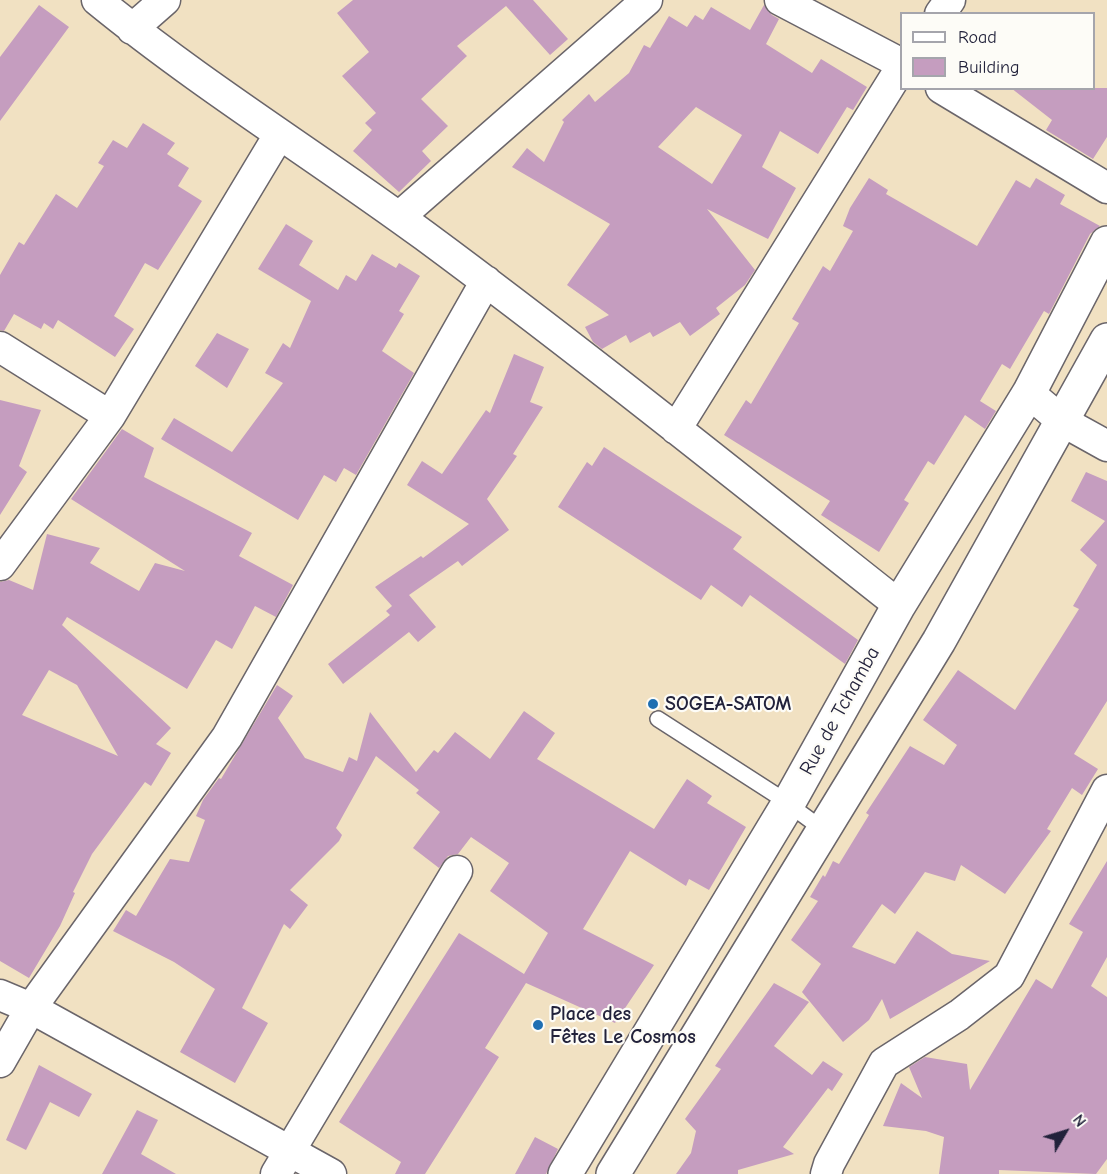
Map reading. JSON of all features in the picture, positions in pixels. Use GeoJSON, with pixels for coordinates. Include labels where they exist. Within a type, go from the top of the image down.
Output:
{"type":"FeatureCollection","features":[{"type":"Feature","properties":{"kind":"street"},"geometry":{"type":"LineString","coordinates":[[97,0],[132,29],[486,281],[899,605]]}},
{"type":"Feature","properties":{"kind":"street"},"geometry":{"type":"LineString","coordinates":[[132,29],[165,0]]}},
{"type":"Feature","properties":{"kind":"street"},"geometry":{"type":"LineString","coordinates":[[399,217],[647,0]]}},
{"type":"Feature","properties":{"kind":"street"},"geometry":{"type":"LineString","coordinates":[[780,0],[900,64]]}},
{"type":"Feature","properties":{"kind":"street"},"geometry":{"type":"LineString","coordinates":[[676,429],[900,68]]}},
{"type":"Feature","properties":{"kind":"street"},"geometry":{"type":"LineString","coordinates":[[944,90],[1107,188]]}},
{"type":"Feature","properties":{"kind":"street"},"geometry":{"type":"LineString","coordinates":[[0,565],[110,416],[279,135]]}},
{"type":"Feature","properties":{"kind":"street","name":"Rue de Tchamba"},"geometry":{"type":"LineString","coordinates":[[565,1174],[788,804],[899,605],[1029,393],[1107,243]]}},
{"type":"Feature","properties":{"kind":"street"},"geometry":{"type":"LineString","coordinates":[[0,1062],[31,1008],[227,737],[486,281]]}},
{"type":"Feature","properties":{"kind":"street"},"geometry":{"type":"LineString","coordinates":[[613,1174],[825,831],[939,641],[1107,340]]}},
{"type":"Feature","properties":{"kind":"street"},"geometry":{"type":"LineString","coordinates":[[0,347],[110,416]]}},
{"type":"Feature","properties":{"kind":"street"},"geometry":{"type":"LineString","coordinates":[[1029,393],[1062,421],[1107,446]]}},
{"type":"Feature","properties":{"kind":"street"},"geometry":{"type":"LineString","coordinates":[[826,1174],[829,1164],[884,1063],[959,1015],[1009,976],[1107,790]]}},
{"type":"Feature","properties":{"kind":"street"},"geometry":{"type":"LineString","coordinates":[[283,1162],[456,871]]}},
{"type":"Feature","properties":{"kind":"street"},"geometry":{"type":"LineString","coordinates":[[0,995],[31,1008],[283,1162],[331,1174]]}},
{"type":"Feature","properties":{"kind":"lane"},"geometry":{"type":"LineString","coordinates":[[658,719],[788,804],[825,831]]}},
{"type":"Feature","properties":{"kind":"building"},"geometry":{"type":"Polygon","coordinates":[[[353,0],[533,0],[568,39],[550,55],[506,6],[457,46],[467,56],[421,99],[448,126],[422,151],[431,161],[399,192],[353,151],[372,130],[365,123],[376,113],[342,76],[369,52],[337,13],[353,0]]]}},
{"type":"Feature","properties":{"kind":"building"},"geometry":{"type":"Polygon","coordinates":[[[39,5],[69,27],[0,121],[0,57],[39,5]]]}},
{"type":"Feature","properties":{"kind":"building"},"geometry":{"type":"Polygon","coordinates":[[[764,5],[772,15],[779,19],[766,44],[812,73],[821,59],[867,87],[853,110],[847,107],[818,154],[780,131],[762,167],[796,188],[768,239],[707,209],[755,270],[745,285],[716,308],[720,314],[690,336],[680,322],[653,337],[650,332],[630,343],[626,335],[602,349],[593,342],[585,327],[609,315],[567,285],[610,224],[512,167],[527,148],[544,162],[564,122],[562,120],[589,94],[595,102],[629,73],[644,45],[650,48],[669,16],[687,27],[695,15],[703,20],[711,7],[750,30],[764,5]],[[696,107],[658,147],[712,184],[742,135],[696,107]]]}},
{"type":"Feature","properties":{"kind":"building"},"geometry":{"type":"Polygon","coordinates":[[[1107,88],[1107,137],[1093,159],[1046,130],[1052,120],[1014,90],[1107,88]]]}},
{"type":"Feature","properties":{"kind":"building"},"geometry":{"type":"Polygon","coordinates":[[[143,123],[175,143],[167,154],[189,168],[178,186],[202,201],[158,270],[145,263],[114,316],[134,329],[115,357],[58,320],[53,329],[44,323],[41,329],[14,314],[4,331],[0,330],[0,275],[19,242],[24,245],[56,194],[77,208],[104,166],[98,163],[113,140],[127,148],[143,123]]]}},
{"type":"Feature","properties":{"kind":"building"},"geometry":{"type":"Polygon","coordinates":[[[869,178],[888,190],[886,194],[977,246],[1016,180],[1030,188],[1036,178],[1065,195],[1060,204],[1100,226],[1090,234],[1049,314],[1044,311],[1010,369],[1002,364],[980,401],[996,411],[985,429],[965,415],[934,465],[928,461],[904,500],[909,503],[879,552],[821,515],[830,501],[724,435],[746,400],[751,404],[799,323],[792,319],[823,266],[830,271],[853,231],[843,226],[850,208],[869,178]]]}},
{"type":"Feature","properties":{"kind":"building"},"geometry":{"type":"Polygon","coordinates":[[[286,224],[313,241],[299,265],[338,290],[346,275],[356,281],[372,254],[396,268],[399,263],[420,276],[399,311],[404,314],[382,351],[414,373],[356,475],[344,468],[336,482],[324,475],[298,520],[161,439],[174,418],[232,452],[283,383],[265,373],[283,343],[290,348],[311,301],[258,269],[286,224]]]}},
{"type":"Feature","properties":{"kind":"building"},"geometry":{"type":"Polygon","coordinates":[[[217,333],[249,349],[227,388],[195,366],[217,333]]]}},
{"type":"Feature","properties":{"kind":"building"},"geometry":{"type":"Polygon","coordinates":[[[514,354],[544,367],[530,402],[543,407],[513,454],[517,456],[487,499],[509,530],[462,566],[458,561],[409,595],[436,627],[418,642],[409,632],[343,684],[328,664],[390,615],[386,611],[392,606],[375,587],[421,556],[423,558],[469,524],[407,485],[422,461],[442,474],[486,410],[490,413],[514,354]]]}},
{"type":"Feature","properties":{"kind":"building"},"geometry":{"type":"Polygon","coordinates":[[[0,400],[41,410],[19,466],[27,472],[0,515],[0,400]]]}},
{"type":"Feature","properties":{"kind":"building"},"geometry":{"type":"Polygon","coordinates":[[[122,429],[154,448],[144,477],[252,533],[239,556],[293,585],[276,617],[255,606],[232,649],[216,640],[187,689],[67,617],[62,625],[171,728],[156,744],[171,753],[151,786],[145,782],[92,854],[73,892],[75,893],[60,926],[29,978],[0,961],[0,582],[9,580],[33,590],[47,534],[100,548],[90,563],[139,591],[155,563],[185,571],[71,499],[122,429]],[[49,670],[22,715],[118,756],[77,685],[49,670]]]}},
{"type":"Feature","properties":{"kind":"building"},"geometry":{"type":"Polygon","coordinates":[[[604,447],[742,537],[733,549],[858,640],[845,664],[750,595],[742,607],[711,585],[701,600],[558,507],[587,462],[592,466],[604,447]]]}},
{"type":"Feature","properties":{"kind":"building"},"geometry":{"type":"Polygon","coordinates":[[[1086,472],[1107,481],[1107,701],[1074,754],[1098,769],[1082,795],[1072,788],[1047,829],[1051,831],[1005,894],[961,865],[955,881],[925,872],[895,914],[882,904],[852,947],[895,964],[917,931],[952,954],[990,961],[890,1019],[882,999],[869,1020],[843,1042],[802,992],[821,964],[791,940],[818,901],[810,897],[823,875],[825,877],[833,861],[839,864],[869,815],[866,813],[910,746],[944,765],[957,745],[923,720],[958,670],[1015,710],[1059,641],[1079,609],[1073,606],[1097,565],[1080,550],[1105,521],[1071,501],[1086,472]]]}},
{"type":"Feature","properties":{"kind":"building"},"geometry":{"type":"Polygon","coordinates":[[[277,685],[293,696],[278,718],[305,758],[343,772],[349,757],[357,761],[370,712],[416,772],[434,750],[438,753],[455,732],[490,759],[524,711],[555,733],[537,759],[654,829],[687,779],[712,796],[707,803],[746,827],[709,890],[689,879],[686,886],[630,851],[583,929],[654,965],[615,1023],[526,983],[485,1048],[499,1057],[425,1174],[395,1174],[401,1162],[339,1122],[459,933],[524,974],[548,933],[490,891],[509,863],[471,837],[458,854],[448,856],[439,868],[413,848],[440,812],[416,793],[419,790],[376,756],[336,828],[342,835],[339,841],[290,890],[308,905],[290,929],[284,924],[242,1008],[268,1023],[235,1083],[180,1052],[215,989],[174,962],[113,931],[126,910],[136,916],[170,859],[189,862],[205,820],[196,816],[203,800],[219,778],[221,779],[277,685]]]}},
{"type":"Feature","properties":{"kind":"building"},"geometry":{"type":"Polygon","coordinates":[[[1107,861],[1107,957],[1091,986],[1107,997],[1107,1159],[1096,1174],[999,1170],[999,1174],[939,1174],[944,1137],[926,1131],[883,1126],[901,1083],[922,1098],[909,1067],[925,1057],[967,1064],[970,1090],[1036,979],[1052,989],[1083,932],[1069,924],[1107,861]]]}},
{"type":"Feature","properties":{"kind":"building"},"geometry":{"type":"Polygon","coordinates":[[[774,983],[809,1002],[774,1046],[812,1075],[823,1061],[843,1074],[832,1091],[828,1088],[783,1147],[794,1154],[738,1170],[738,1174],[676,1174],[691,1153],[696,1131],[685,1119],[721,1069],[715,1066],[774,983]]]}},
{"type":"Feature","properties":{"kind":"building"},"geometry":{"type":"Polygon","coordinates":[[[39,1065],[92,1094],[79,1117],[50,1102],[26,1150],[6,1140],[39,1065]]]}},
{"type":"Feature","properties":{"kind":"building"},"geometry":{"type":"Polygon","coordinates":[[[137,1110],[158,1120],[141,1154],[176,1174],[102,1174],[137,1110]]]}},
{"type":"Feature","properties":{"kind":"building"},"geometry":{"type":"Polygon","coordinates":[[[535,1137],[558,1149],[546,1174],[515,1174],[535,1137]]]}},
{"type":"Feature","properties":{"kind":"place","name":"SOGEA-SATOM"},"geometry":{"type":"Point","coordinates":[653,704]}},
{"type":"Feature","properties":{"kind":"place","name":"Place des Fêtes Le Cosmos"},"geometry":{"type":"Point","coordinates":[538,1025]}}]}
